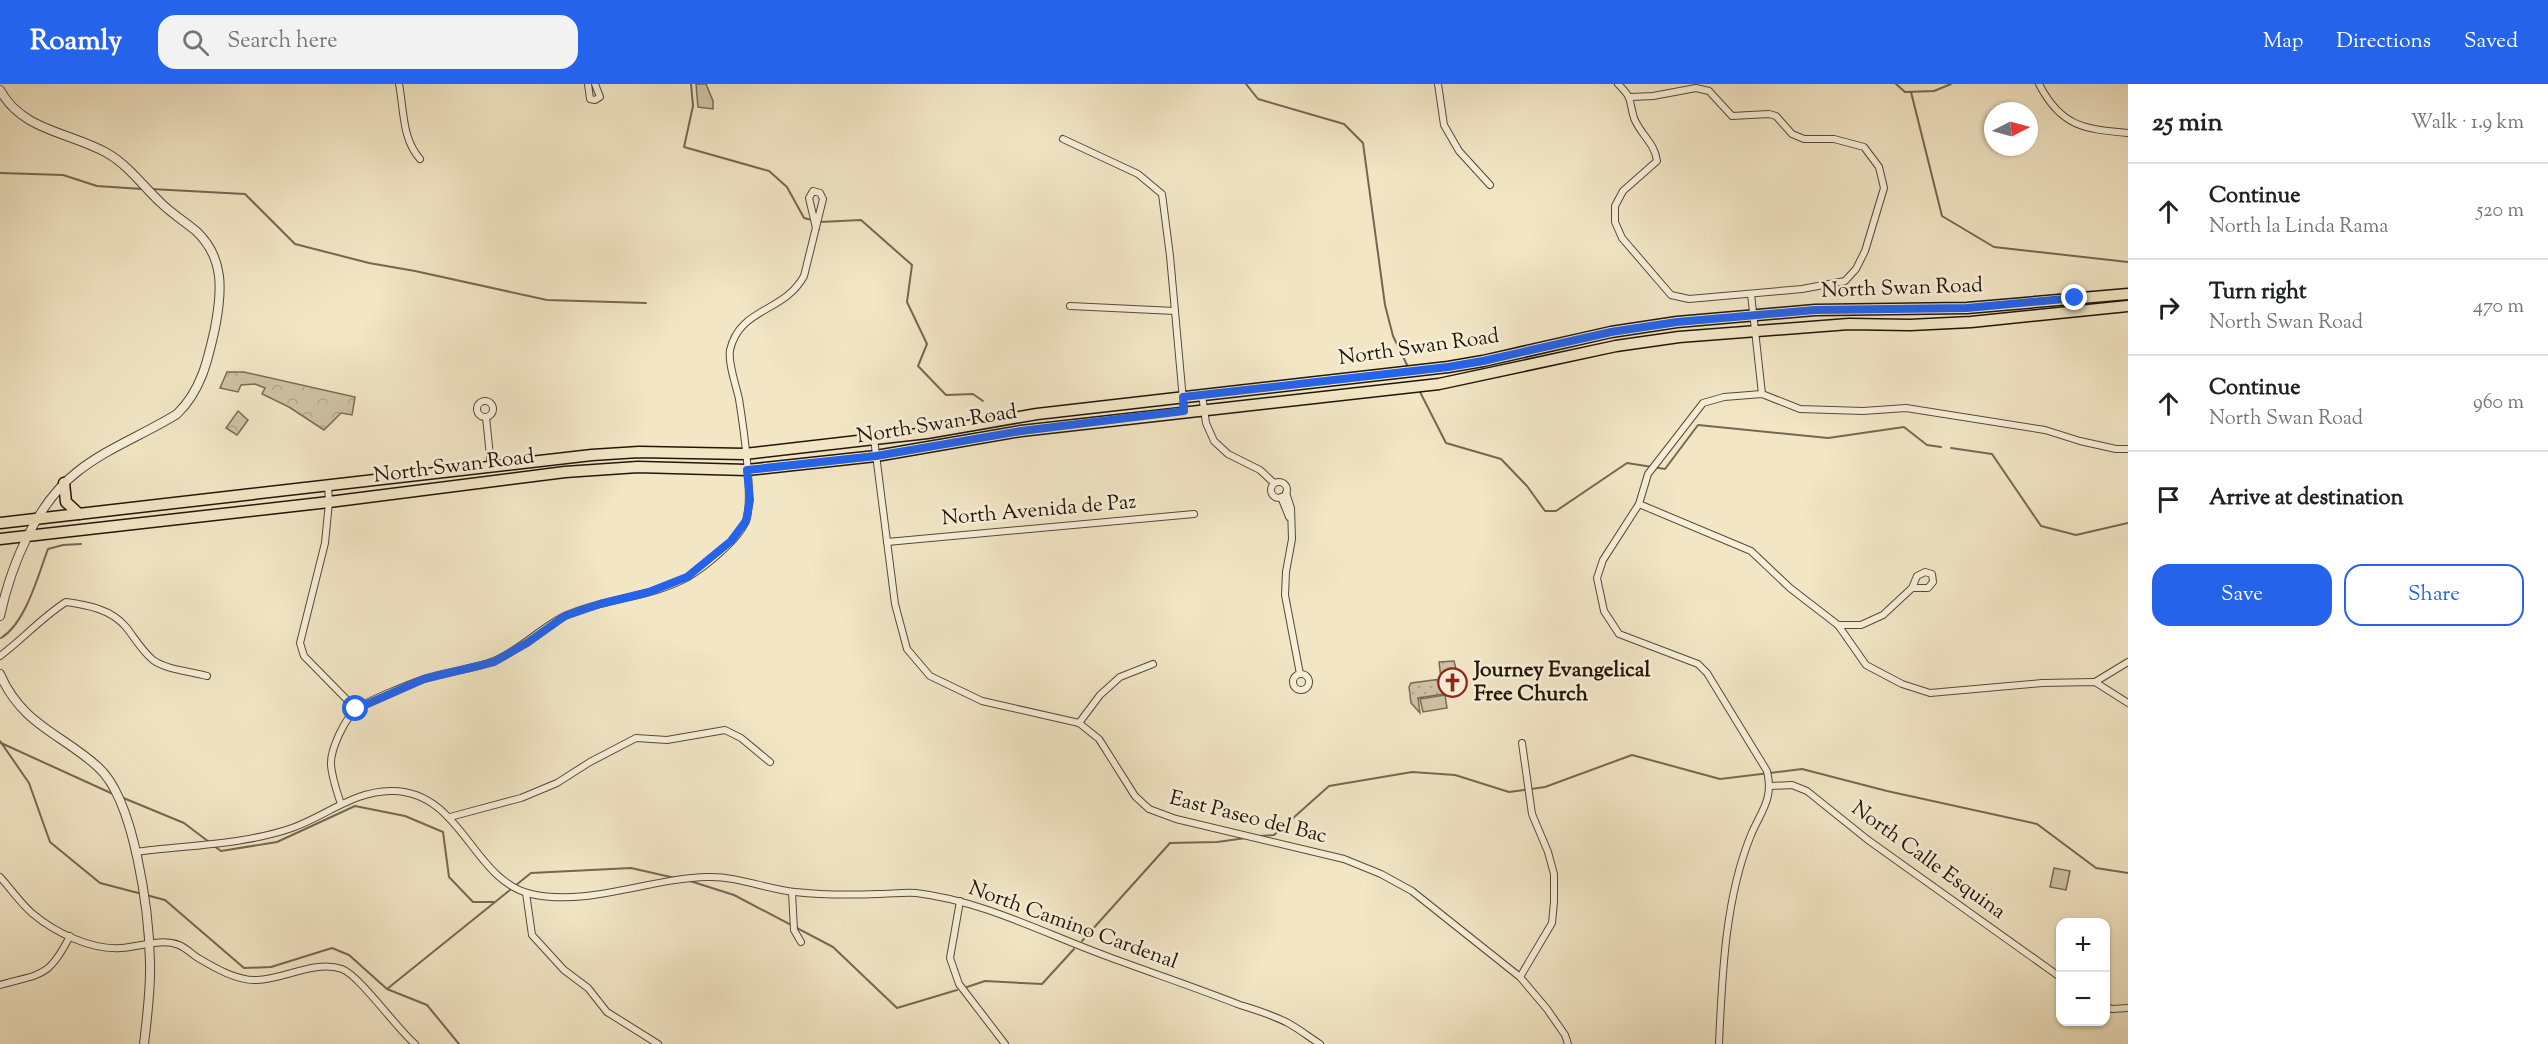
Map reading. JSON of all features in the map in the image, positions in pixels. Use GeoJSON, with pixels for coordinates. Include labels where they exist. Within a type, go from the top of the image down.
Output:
{"type":"FeatureCollection","features":[{"type":"Feature","properties":{"kind":"main road","name":"North Swan Road"},"geometry":{"type":"LineString","coordinates":[[0,523],[621,453],[745,454],[874,440],[1037,414],[1448,367],[1644,326],[1815,310],[1967,308],[2128,295]]}},
{"type":"Feature","properties":{"kind":"main road","name":"North Swan Road"},"geometry":{"type":"LineString","coordinates":[[0,539],[329,502],[565,472],[638,467],[747,470],[876,456],[1021,431],[1439,384],[1616,346],[1679,338],[1849,324],[1910,325],[1971,322],[2128,306]]}},
{"type":"Feature","properties":{"kind":"main road"},"geometry":{"type":"LineString","coordinates":[[64,483],[66,502],[79,514]]}},
{"type":"Feature","properties":{"kind":"street"},"geometry":{"type":"LineString","coordinates":[[399,84],[407,133],[412,150],[420,159]]}},
{"type":"Feature","properties":{"kind":"street"},"geometry":{"type":"LineString","coordinates":[[588,84],[590,99],[595,100],[600,97],[595,84]]}},
{"type":"Feature","properties":{"kind":"street"},"geometry":{"type":"LineString","coordinates":[[1438,84],[1444,125],[1459,151],[1490,185]]}},
{"type":"Feature","properties":{"kind":"street"},"geometry":{"type":"LineString","coordinates":[[1618,84],[1631,97],[1635,119],[1651,142],[1657,161],[1623,191],[1615,206],[1615,222],[1622,238],[1671,295],[1678,298],[1802,289],[1845,281],[1856,269],[1865,251],[1884,188],[1879,167],[1864,147],[1834,139],[1804,139],[1792,134],[1776,116],[1762,113],[1732,116],[1709,91],[1696,88],[1653,96],[1631,97]]}},
{"type":"Feature","properties":{"kind":"street"},"geometry":{"type":"LineString","coordinates":[[2039,84],[2060,114],[2074,125],[2092,130],[2128,133]]}},
{"type":"Feature","properties":{"kind":"street"},"geometry":{"type":"LineString","coordinates":[[0,90],[12,108],[35,124],[87,143],[121,163],[161,203],[204,239],[214,253],[220,276],[218,312],[210,352],[202,378],[188,404],[177,414],[103,455],[64,483],[45,506],[28,536],[0,616]]}},
{"type":"Feature","properties":{"kind":"street"},"geometry":{"type":"LineString","coordinates":[[1063,139],[1138,174],[1162,194],[1184,411]]}},
{"type":"Feature","properties":{"kind":"street"},"geometry":{"type":"LineString","coordinates":[[340,804],[331,764],[336,742],[356,709],[424,679],[494,662],[527,643],[565,616],[600,604],[649,592],[687,577],[731,541],[746,521],[750,500],[742,416],[730,353],[737,332],[751,318],[789,297],[804,276],[816,228],[823,199],[820,193],[813,191],[809,198],[816,228]]}},
{"type":"Feature","properties":{"kind":"street"},"geometry":{"type":"LineString","coordinates":[[1751,294],[1762,394]]}},
{"type":"Feature","properties":{"kind":"street"},"geometry":{"type":"LineString","coordinates":[[1070,306],[1175,311]]}},
{"type":"Feature","properties":{"kind":"street"},"geometry":{"type":"LineString","coordinates":[[1719,1044],[1733,893],[1750,837],[1770,796],[1771,786],[1767,771],[1707,673],[1698,664],[1619,634],[1604,611],[1598,588],[1599,568],[1638,504],[1656,463],[1702,403],[1724,397],[1762,394],[1800,409],[1863,411],[1906,408],[2045,430],[2080,441],[2116,449],[2128,449]]}},
{"type":"Feature","properties":{"kind":"street"},"geometry":{"type":"LineString","coordinates":[[1202,395],[1206,423],[1214,441],[1228,454],[1260,470],[1274,483],[1284,483],[1283,495],[1291,523],[1292,539],[1286,572],[1285,595],[1300,674]]}},
{"type":"Feature","properties":{"kind":"street"},"geometry":{"type":"LineString","coordinates":[[486,417],[491,466]]}},
{"type":"Feature","properties":{"kind":"street","name":"East Paseo del Bac"},"geometry":{"type":"LineString","coordinates":[[874,440],[895,604],[907,648],[930,676],[982,701],[1079,723],[1099,739],[1135,796],[1149,809],[1176,819],[1344,859],[1381,874],[1412,891],[1520,977],[1547,1009],[1565,1035],[1568,1044]]}},
{"type":"Feature","properties":{"kind":"street"},"geometry":{"type":"LineString","coordinates":[[1274,483],[1271,492],[1276,497],[1283,495]]}},
{"type":"Feature","properties":{"kind":"street"},"geometry":{"type":"LineString","coordinates":[[328,485],[329,502],[325,543],[300,643],[304,656],[356,709]]}},
{"type":"Feature","properties":{"kind":"street"},"geometry":{"type":"LineString","coordinates":[[1638,504],[1751,551],[1790,588],[1838,625],[1866,665],[1902,684],[1929,693],[2042,683],[2095,682],[2128,662]]}},
{"type":"Feature","properties":{"kind":"street","name":"North Avenida de Paz"},"geometry":{"type":"LineString","coordinates":[[887,542],[1194,514]]}},
{"type":"Feature","properties":{"kind":"street"},"geometry":{"type":"LineString","coordinates":[[1838,625],[1861,625],[1883,615],[1912,588]]}},
{"type":"Feature","properties":{"kind":"street"},"geometry":{"type":"LineString","coordinates":[[0,656],[23,639],[41,620],[66,602],[95,607],[109,614],[124,624],[153,660],[168,667],[207,675]]}},
{"type":"Feature","properties":{"kind":"street"},"geometry":{"type":"LineString","coordinates":[[1079,723],[1100,695],[1120,677],[1153,663]]}},
{"type":"Feature","properties":{"kind":"street"},"geometry":{"type":"LineString","coordinates":[[0,674],[15,702],[60,741],[94,763],[112,781],[121,803],[135,852],[149,944],[149,995],[144,1044]]}},
{"type":"Feature","properties":{"kind":"street"},"geometry":{"type":"LineString","coordinates":[[2095,682],[2128,704]]}},
{"type":"Feature","properties":{"kind":"street"},"geometry":{"type":"LineString","coordinates":[[450,817],[521,798],[557,783],[590,762],[636,738],[667,740],[725,730],[741,738],[770,762]]}},
{"type":"Feature","properties":{"kind":"street"},"geometry":{"type":"LineString","coordinates":[[1520,977],[1552,923],[1554,902],[1554,874],[1548,852],[1532,814],[1522,743]]}},
{"type":"Feature","properties":{"kind":"street","name":"North Calle Esquina"},"geometry":{"type":"LineString","coordinates":[[1771,786],[1792,784],[1807,791],[1868,840],[2056,973]]}},
{"type":"Feature","properties":{"kind":"street","name":"North Camino Cardenal"},"geometry":{"type":"LineString","coordinates":[[135,852],[263,836],[294,827],[367,793],[391,790],[412,793],[434,804],[450,817],[492,868],[506,882],[526,893],[561,897],[588,896],[705,877],[823,895],[913,893],[960,901],[1038,927],[1102,955],[1286,1022],[1320,1044]]}},
{"type":"Feature","properties":{"kind":"street"},"geometry":{"type":"LineString","coordinates":[[0,877],[32,914],[70,936],[113,948],[165,941],[181,945],[214,967],[243,978],[257,980],[301,969],[343,969],[356,978],[403,1034],[415,1044]]}},
{"type":"Feature","properties":{"kind":"street"},"geometry":{"type":"LineString","coordinates":[[792,892],[794,930],[801,942]]}},
{"type":"Feature","properties":{"kind":"street"},"geometry":{"type":"LineString","coordinates":[[526,893],[532,935],[564,970],[588,988],[607,1012],[658,1044]]}},
{"type":"Feature","properties":{"kind":"street"},"geometry":{"type":"LineString","coordinates":[[960,901],[950,958],[959,984],[1005,1044]]}},
{"type":"Feature","properties":{"kind":"street"},"geometry":{"type":"LineString","coordinates":[[0,985],[33,978],[45,971],[58,957],[70,936]]}},
{"type":"Feature","properties":{"kind":"street"},"geometry":{"type":"LineString","coordinates":[[2110,1008],[2128,1008]]}},
{"type":"Feature","properties":{"kind":"green space"},"geometry":{"type":"Polygon","coordinates":[[[696,84],[706,84],[713,101],[713,109],[698,107],[696,84]]]}},
{"type":"Feature","properties":{"kind":"green space"},"geometry":{"type":"Polygon","coordinates":[[[227,372],[244,372],[355,397],[352,415],[341,413],[324,430],[289,407],[262,394],[265,388],[255,384],[241,385],[238,392],[220,388],[227,372]]]}},
{"type":"Feature","properties":{"kind":"green space"},"geometry":{"type":"Polygon","coordinates":[[[238,411],[248,420],[237,435],[226,428],[238,411]]]}},
{"type":"Feature","properties":{"kind":"green space"},"geometry":{"type":"Polygon","coordinates":[[[1454,661],[1457,673],[1450,674],[1444,694],[1418,698],[1420,713],[1411,703],[1409,687],[1411,683],[1441,679],[1439,662],[1454,661]]]}},
{"type":"Feature","properties":{"kind":"green space"},"geometry":{"type":"Polygon","coordinates":[[[1445,695],[1447,708],[1423,712],[1420,699],[1445,695]]]}},
{"type":"Feature","properties":{"kind":"green space"},"geometry":{"type":"Polygon","coordinates":[[[2054,868],[2070,871],[2066,890],[2050,887],[2054,868]]]}},
{"type":"Feature","properties":{"kind":"waterway"},"geometry":{"type":"LineString","coordinates":[[691,84],[693,106],[684,147],[769,171],[787,187],[804,218],[812,220]]}},
{"type":"Feature","properties":{"kind":"waterway"},"geometry":{"type":"LineString","coordinates":[[1246,84],[1258,99],[1344,124],[1363,143],[1385,305],[1393,336],[1408,367]]}},
{"type":"Feature","properties":{"kind":"waterway"},"geometry":{"type":"LineString","coordinates":[[1896,84],[1905,92],[1934,91],[1951,84]]}},
{"type":"Feature","properties":{"kind":"waterway"},"geometry":{"type":"LineString","coordinates":[[1911,92],[1942,216],[1994,247],[2128,262]]}},
{"type":"Feature","properties":{"kind":"waterway"},"geometry":{"type":"LineString","coordinates":[[0,173],[63,175],[97,186],[142,189]]}},
{"type":"Feature","properties":{"kind":"waterway"},"geometry":{"type":"LineString","coordinates":[[151,189],[245,194],[295,244],[369,263],[547,300],[646,303]]}},
{"type":"Feature","properties":{"kind":"waterway"},"geometry":{"type":"LineString","coordinates":[[820,222],[861,220],[912,265],[907,302],[927,344],[918,366],[946,395],[973,394],[983,401]]}},
{"type":"Feature","properties":{"kind":"waterway"},"geometry":{"type":"LineString","coordinates":[[1419,390],[1446,443],[1501,459],[1527,486],[1545,511],[1556,511],[1627,463],[1665,469],[1698,425],[1828,438],[1904,427],[1927,445],[1941,447]]}},
{"type":"Feature","properties":{"kind":"waterway"},"geometry":{"type":"LineString","coordinates":[[1951,448],[1992,454],[2041,526],[2076,535],[2128,523]]}},
{"type":"Feature","properties":{"kind":"waterway"},"geometry":{"type":"LineString","coordinates":[[1,638],[10,631],[24,610],[48,549],[81,544]]}},
{"type":"Feature","properties":{"kind":"waterway"},"geometry":{"type":"LineString","coordinates":[[0,741],[29,783],[50,842],[100,883],[165,900],[244,968],[271,967],[332,948],[349,955],[387,989],[531,873],[631,868],[675,878]]}},
{"type":"Feature","properties":{"kind":"waterway"},"geometry":{"type":"LineString","coordinates":[[1,743],[113,794]]}},
{"type":"Feature","properties":{"kind":"waterway"},"geometry":{"type":"LineString","coordinates":[[1260,836],[1274,835],[1329,786],[1412,772],[1455,775],[1509,792],[1545,787],[1632,755],[1720,779],[1802,769],[1887,791],[2037,824],[2096,868],[2128,873]]}},
{"type":"Feature","properties":{"kind":"waterway"},"geometry":{"type":"LineString","coordinates":[[121,797],[184,823],[209,842]]}},
{"type":"Feature","properties":{"kind":"waterway"},"geometry":{"type":"LineString","coordinates":[[214,846],[221,851],[277,842],[355,806],[405,816],[443,832],[449,877],[473,902],[494,902]]}},
{"type":"Feature","properties":{"kind":"waterway"},"geometry":{"type":"LineString","coordinates":[[1082,941],[1170,843],[1217,842],[1246,838]]}},
{"type":"Feature","properties":{"kind":"waterway"},"geometry":{"type":"LineString","coordinates":[[690,881],[734,895],[833,947],[897,1008],[957,990]]}},
{"type":"Feature","properties":{"kind":"waterway"},"geometry":{"type":"LineString","coordinates":[[967,987],[985,981],[1042,984],[1074,949]]}},
{"type":"Feature","properties":{"kind":"waterway"},"geometry":{"type":"LineString","coordinates":[[387,989],[427,1005],[459,1044]]}},
{"type":"Feature","properties":{"kind":"place","name":"Journey Evangelical Free Church"},"geometry":{"type":"Point","coordinates":[1453,683]}},
{"type":"Feature","properties":{"kind":"route"},"geometry":{"type":"LineString","coordinates":[[356,709],[424,679],[494,662],[527,643],[565,616],[600,604],[649,592],[687,577],[731,541],[746,521],[750,500],[747,470],[876,456],[1021,431],[1184,411],[1183,397],[1448,367],[1644,326],[1815,310],[1967,308],[2075,298]]}}]}
